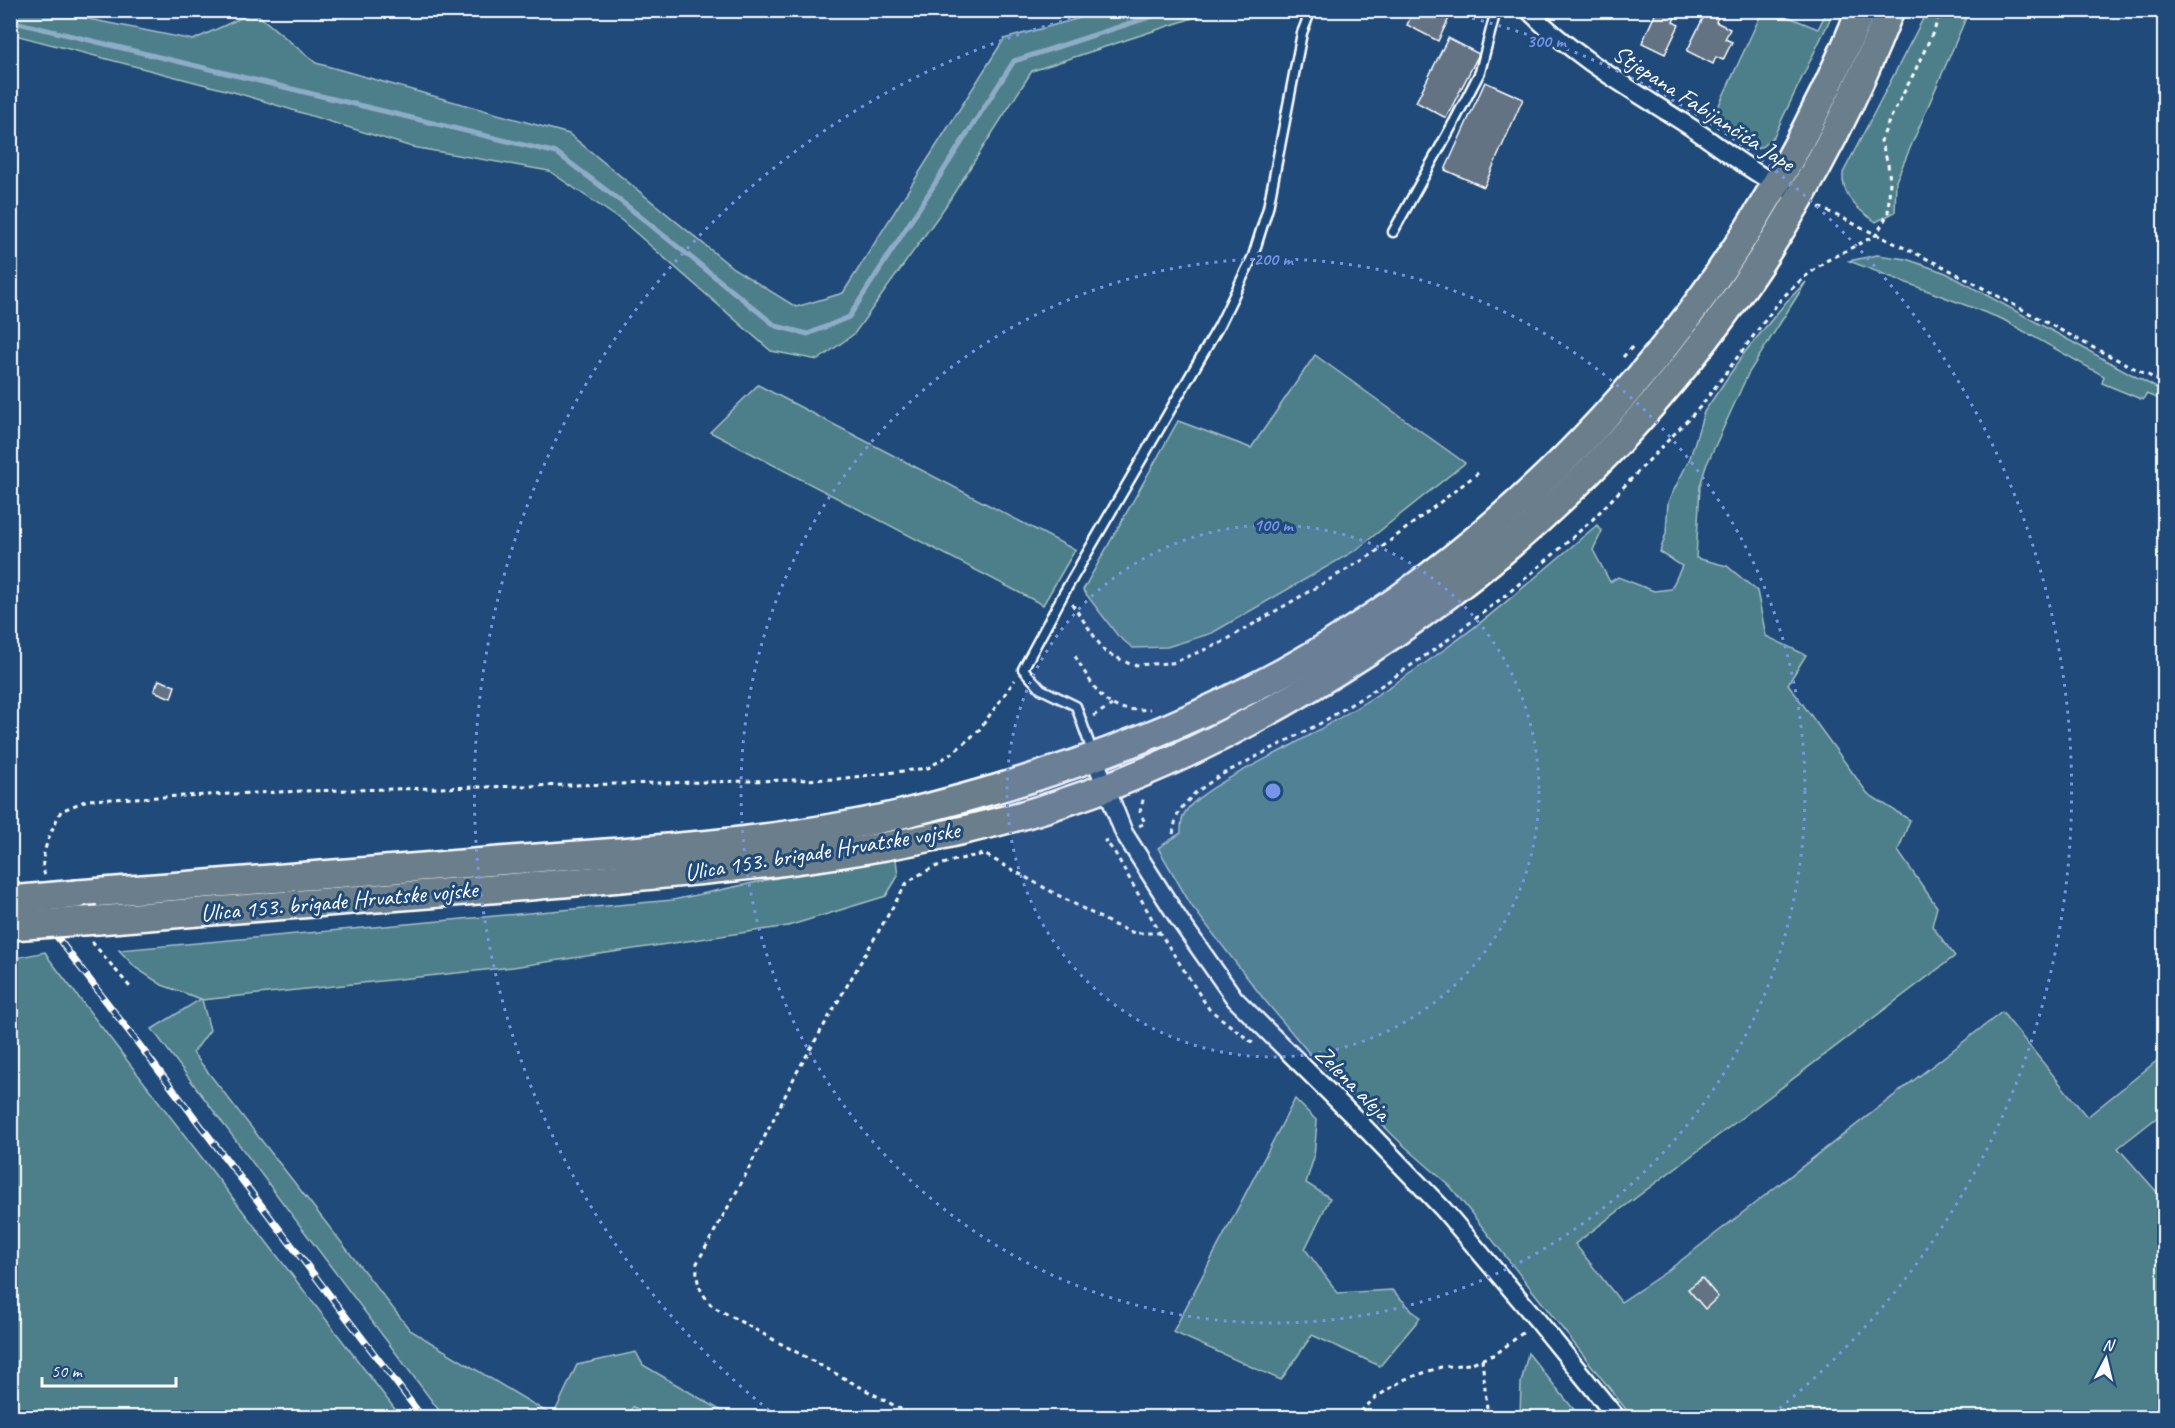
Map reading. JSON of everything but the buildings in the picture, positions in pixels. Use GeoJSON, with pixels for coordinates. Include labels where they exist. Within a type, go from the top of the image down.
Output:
{"type":"FeatureCollection","features":[{"type":"Feature","properties":{"kind":"main road","name":"Ulica 153. brigade Hrvatske vojske"},"geometry":{"type":"LineString","coordinates":[[10,900],[637,850],[757,838],[840,826],[898,815],[1020,781],[1094,757],[1205,711],[1253,688],[1310,657],[1429,577],[1497,522],[1586,438],[1641,378],[1737,250],[1776,185],[1816,110],[1861,10]]}},
{"type":"Feature","properties":{"kind":"main road","name":"Ulica 153. brigade Hrvatske vojske"},"geometry":{"type":"LineString","coordinates":[[11,926],[93,928],[633,878],[848,852],[975,827],[1028,813],[1105,787],[1220,739],[1378,646],[1444,599],[1514,544],[1604,458],[1663,392],[1715,328],[1760,264],[1800,198],[1842,119],[1890,10]]}},
{"type":"Feature","properties":{"kind":"street","name":"Stjepana Fabijančića Jape"},"geometry":{"type":"LineString","coordinates":[[1528,10],[1556,37],[1603,72],[1776,185],[1800,198]]}},
{"type":"Feature","properties":{"kind":"street","name":"Zelena aleja"},"geometry":{"type":"LineString","coordinates":[[1094,757],[1124,833],[1178,918],[1235,999],[1443,1209],[1617,1418]]}},
{"type":"Feature","properties":{"kind":"lane"},"geometry":{"type":"LineString","coordinates":[[1094,757],[1076,706],[1041,689],[1023,669],[1064,593],[1219,326],[1253,256],[1268,208],[1302,33],[1311,10]]}},
{"type":"Feature","properties":{"kind":"lane"},"geometry":{"type":"LineString","coordinates":[[1393,232],[1480,72],[1496,10]]}},
{"type":"Feature","properties":{"kind":"path"},"geometry":{"type":"LineString","coordinates":[[1876,235],[1888,214],[1890,181],[1881,141],[1935,28],[1940,10]]}},
{"type":"Feature","properties":{"kind":"path"},"geometry":{"type":"LineString","coordinates":[[1800,198],[1944,267],[2164,383]]}},
{"type":"Feature","properties":{"kind":"path"},"geometry":{"type":"LineString","coordinates":[[1619,363],[1636,343]]}},
{"type":"Feature","properties":{"kind":"path"},"geometry":{"type":"LineString","coordinates":[[1064,593],[1105,652],[1132,665],[1172,663],[1221,643],[1373,554],[1478,473]]}},
{"type":"Feature","properties":{"kind":"path"},"geometry":{"type":"LineString","coordinates":[[1075,656],[1091,684],[1112,705],[1138,711],[1160,708]]}},
{"type":"Feature","properties":{"kind":"path"},"geometry":{"type":"LineString","coordinates":[[47,879],[42,869],[48,837],[61,811],[87,800],[304,791],[838,779],[928,768],[954,752],[979,730],[1023,669]]}},
{"type":"Feature","properties":{"kind":"path"},"geometry":{"type":"LineString","coordinates":[[1082,722],[1112,705]]}},
{"type":"Feature","properties":{"kind":"path"},"geometry":{"type":"LineString","coordinates":[[917,1418],[712,1305],[702,1294],[696,1279],[697,1263],[797,1072],[906,884],[921,872],[952,861],[984,854],[1114,925],[1134,933],[1160,933]]}},
{"type":"Feature","properties":{"kind":"path"},"geometry":{"type":"LineString","coordinates":[[93,928],[130,987]]}},
{"type":"Feature","properties":{"kind":"path"},"geometry":{"type":"LineString","coordinates":[[1354,1418],[1375,1398],[1403,1380],[1441,1367],[1468,1365],[1496,1354],[1538,1321]]}},
{"type":"Feature","properties":{"kind":"path"},"geometry":{"type":"LineString","coordinates":[[1482,1359],[1488,1418]]}},
{"type":"Feature","properties":{"kind":"green space"},"geometry":{"type":"Polygon","coordinates":[[[1763,10],[1774,11],[1818,29],[1827,11],[1834,11],[1774,136],[1757,149],[1746,145],[1712,120],[1763,10]]]}},
{"type":"Feature","properties":{"kind":"green space"},"geometry":{"type":"Polygon","coordinates":[[[10,11],[49,11],[193,40],[254,12],[316,63],[569,134],[733,268],[796,307],[843,293],[1004,39],[1105,11],[1214,11],[1032,71],[945,207],[854,334],[818,360],[771,351],[621,220],[549,171],[412,147],[237,93],[11,34],[10,11]]]}},
{"type":"Feature","properties":{"kind":"green space"},"geometry":{"type":"Polygon","coordinates":[[[1927,11],[1969,11],[1896,181],[1895,212],[1876,222],[1852,202],[1845,189],[1843,173],[1927,11]]]}},
{"type":"Feature","properties":{"kind":"green space"},"geometry":{"type":"Polygon","coordinates":[[[1877,255],[1906,259],[1946,273],[2164,392],[2164,401],[2146,394],[2143,400],[2102,383],[2104,376],[2002,319],[1849,261],[1877,255]]]}},
{"type":"Feature","properties":{"kind":"green space"},"geometry":{"type":"Polygon","coordinates":[[[1806,282],[1748,374],[1706,466],[1700,486],[1696,558],[1727,566],[1757,591],[1766,636],[1806,655],[1788,684],[1868,794],[1910,820],[1898,851],[1937,907],[1932,926],[1955,956],[1575,1244],[1621,1302],[1666,1272],[2002,1012],[2087,1117],[2164,1055],[2164,1112],[2118,1148],[2164,1200],[2164,1417],[1632,1417],[1450,1186],[1401,1143],[1309,1053],[1263,998],[1191,905],[1158,848],[1181,833],[1184,814],[1205,793],[1333,722],[1427,662],[1503,604],[1597,525],[1602,531],[1593,550],[1610,582],[1618,577],[1654,591],[1671,589],[1682,566],[1660,552],[1666,533],[1668,502],[1690,458],[1704,412],[1745,352],[1787,301],[1806,282]]]}},
{"type":"Feature","properties":{"kind":"green space"},"geometry":{"type":"Polygon","coordinates":[[[1315,355],[1465,463],[1356,550],[1212,633],[1167,647],[1133,648],[1118,636],[1083,590],[1178,421],[1251,448],[1315,355]]]}},
{"type":"Feature","properties":{"kind":"green space"},"geometry":{"type":"Polygon","coordinates":[[[758,385],[1075,550],[1043,605],[710,432],[758,385]]]}},
{"type":"Feature","properties":{"kind":"green space"},"geometry":{"type":"Polygon","coordinates":[[[896,859],[898,876],[886,896],[788,926],[513,967],[202,1000],[210,1030],[193,1053],[410,1330],[553,1416],[577,1365],[636,1352],[643,1365],[732,1417],[656,1417],[633,1407],[625,1417],[444,1417],[152,1029],[201,999],[162,985],[136,968],[119,950],[673,900],[781,877],[896,859]]]}},
{"type":"Feature","properties":{"kind":"green space"},"geometry":{"type":"Polygon","coordinates":[[[45,952],[401,1417],[11,1417],[11,959],[45,952]]]}},
{"type":"Feature","properties":{"kind":"green space"},"geometry":{"type":"Polygon","coordinates":[[[1295,1099],[1317,1121],[1314,1157],[1306,1183],[1330,1198],[1305,1249],[1338,1293],[1392,1290],[1420,1318],[1380,1366],[1312,1335],[1281,1380],[1173,1332],[1295,1099]]]}},
{"type":"Feature","properties":{"kind":"green space"},"geometry":{"type":"Polygon","coordinates":[[[1528,1353],[1580,1417],[1520,1417],[1521,1383],[1528,1353]]]}},
{"type":"Feature","properties":{"kind":"waterway"},"geometry":{"type":"LineString","coordinates":[[10,21],[557,153],[627,206],[776,326],[808,334],[849,317],[1014,61],[1171,10]]}},
{"type":"Feature","properties":{"kind":"railway"},"geometry":{"type":"LineString","coordinates":[[10,875],[423,1418]]}}]}
